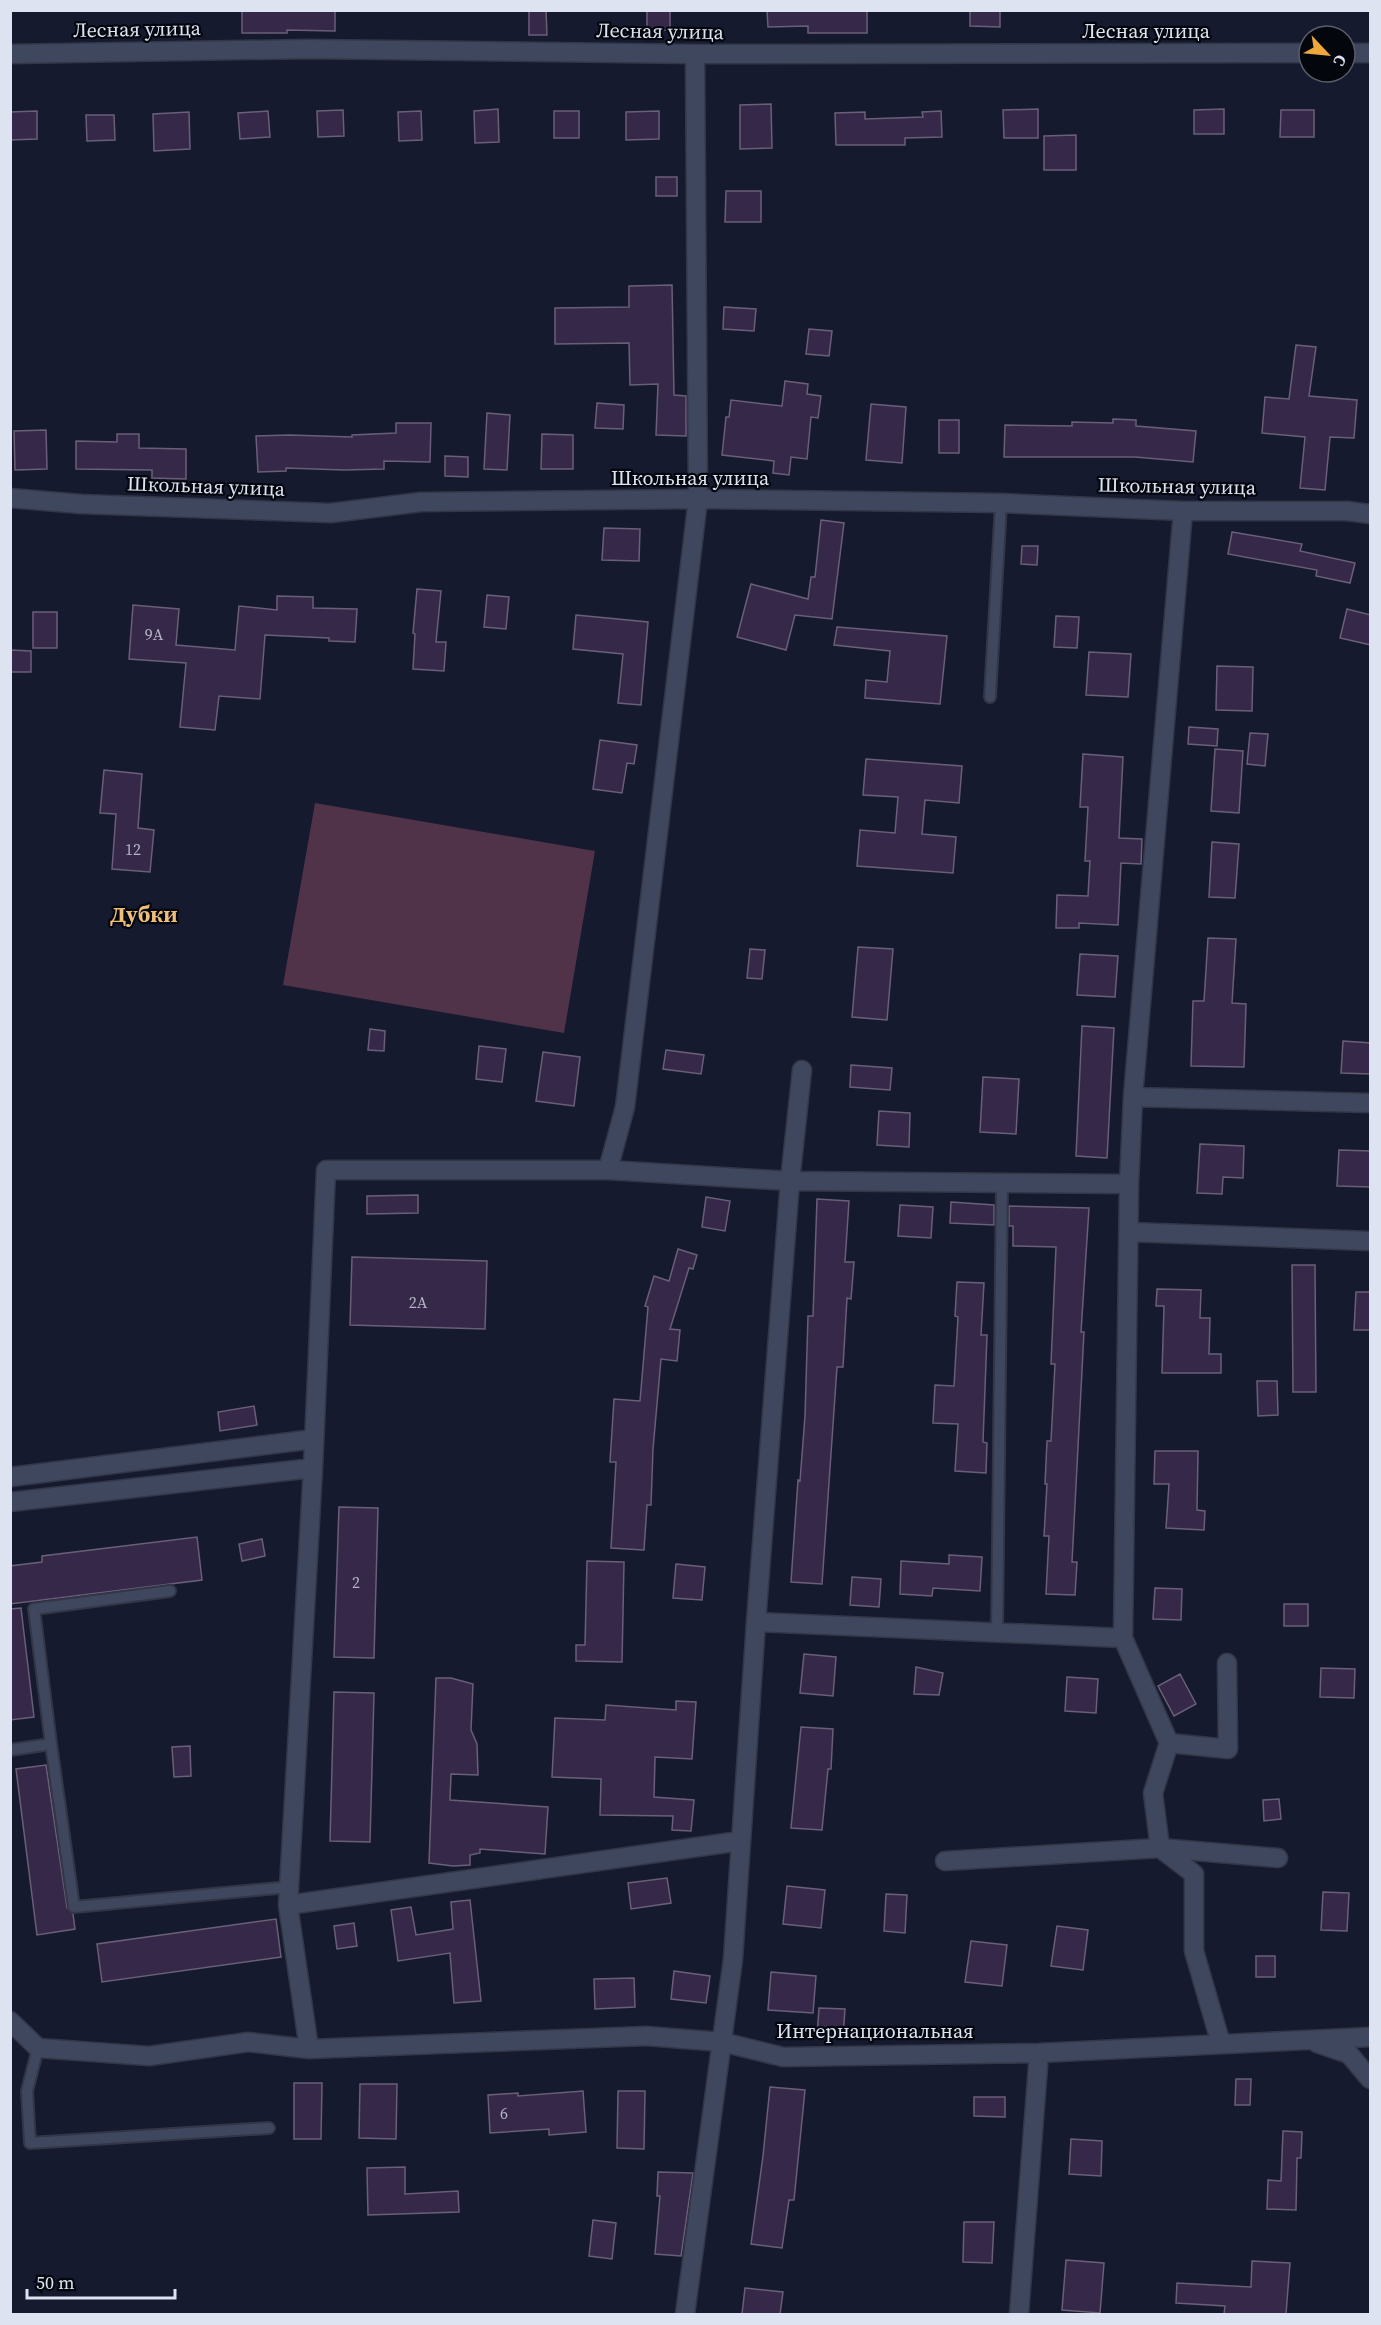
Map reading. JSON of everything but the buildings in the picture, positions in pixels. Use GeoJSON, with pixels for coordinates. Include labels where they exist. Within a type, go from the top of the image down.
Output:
{"type":"FeatureCollection","features":[{"type":"Feature","properties":{"kind":"street","name":"Лесная улица"},"geometry":{"type":"LineString","coordinates":[[10,54],[308,48],[695,54],[1297,53]]}},
{"type":"Feature","properties":{"kind":"street"},"geometry":{"type":"LineString","coordinates":[[608,1170],[625,1107],[698,499],[695,54]]}},
{"type":"Feature","properties":{"kind":"street","name":"Школьная улица"},"geometry":{"type":"LineString","coordinates":[[10,498],[81,504],[331,513],[421,502],[698,499],[1001,502],[1183,511],[1347,511],[1371,514]]}},
{"type":"Feature","properties":{"kind":"street"},"geometry":{"type":"LineString","coordinates":[[1183,511],[1133,1097],[1129,1184],[1123,1638],[1169,1743],[1153,1793],[1160,1848],[1194,1874],[1194,1952],[1221,2044]]}},
{"type":"Feature","properties":{"kind":"street"},"geometry":{"type":"LineString","coordinates":[[685,2314],[733,1959],[790,1181],[802,1070]]}},
{"type":"Feature","properties":{"kind":"street"},"geometry":{"type":"LineString","coordinates":[[1133,1097],[1371,1103]]}},
{"type":"Feature","properties":{"kind":"street"},"geometry":{"type":"LineString","coordinates":[[309,2049],[289,1896],[313,1468],[326,1170],[608,1170],[790,1181],[1129,1184]]}},
{"type":"Feature","properties":{"kind":"street"},"geometry":{"type":"LineString","coordinates":[[1129,1232],[1371,1241]]}},
{"type":"Feature","properties":{"kind":"street"},"geometry":{"type":"LineString","coordinates":[[10,1477],[314,1439]]}},
{"type":"Feature","properties":{"kind":"street"},"geometry":{"type":"LineString","coordinates":[[10,1502],[313,1468]]}},
{"type":"Feature","properties":{"kind":"street"},"geometry":{"type":"LineString","coordinates":[[756,1622],[1123,1638]]}},
{"type":"Feature","properties":{"kind":"street"},"geometry":{"type":"LineString","coordinates":[[1169,1743],[1228,1749],[1227,1663]]}},
{"type":"Feature","properties":{"kind":"street"},"geometry":{"type":"LineString","coordinates":[[289,1896],[740,1841]]}},
{"type":"Feature","properties":{"kind":"street"},"geometry":{"type":"LineString","coordinates":[[945,1862],[1160,1848],[1278,1857]]}},
{"type":"Feature","properties":{"kind":"street"},"geometry":{"type":"LineString","coordinates":[[10,2021],[38,2048]]}},
{"type":"Feature","properties":{"kind":"street","name":"Интернациональная"},"geometry":{"type":"LineString","coordinates":[[38,2048],[149,2056],[248,2043],[309,2049],[646,2036],[722,2042],[783,2057],[1039,2053],[1371,2037]]}},
{"type":"Feature","properties":{"kind":"street"},"geometry":{"type":"LineString","coordinates":[[1306,2040],[1349,2054],[1371,2079]]}},
{"type":"Feature","properties":{"kind":"street"},"geometry":{"type":"LineString","coordinates":[[1019,2314],[1039,2053]]}},
{"type":"Feature","properties":{"kind":"lane"},"geometry":{"type":"LineString","coordinates":[[990,697],[1001,502]]}},
{"type":"Feature","properties":{"kind":"lane"},"geometry":{"type":"LineString","coordinates":[[997,1634],[1002,1182]]}},
{"type":"Feature","properties":{"kind":"lane"},"geometry":{"type":"LineString","coordinates":[[170,1591],[34,1609],[74,1906],[289,1896]]}},
{"type":"Feature","properties":{"kind":"lane"},"geometry":{"type":"LineString","coordinates":[[10,1750],[51,1744]]}},
{"type":"Feature","properties":{"kind":"lane"},"geometry":{"type":"LineString","coordinates":[[38,2048],[27,2091],[30,2143],[269,2128]]}},
{"type":"Feature","properties":{"kind":"shaded area"},"geometry":{"type":"Polygon","coordinates":[[[315,803],[595,851],[564,1033],[283,985],[315,803]]]}},
{"type":"Feature","properties":{"kind":"district","name":"Дубки"},"geometry":{"type":"Point","coordinates":[144,914]}}]}
